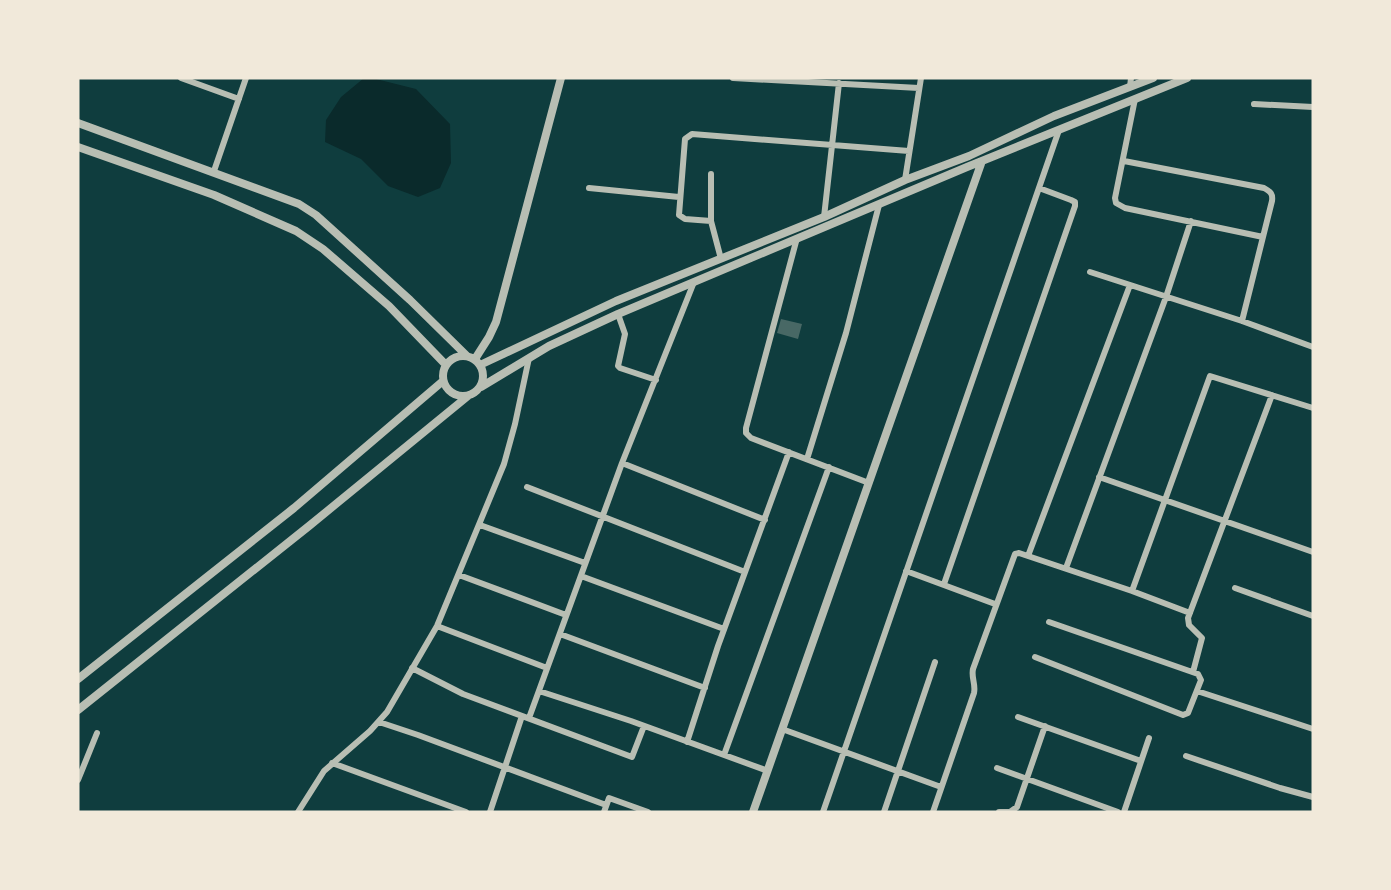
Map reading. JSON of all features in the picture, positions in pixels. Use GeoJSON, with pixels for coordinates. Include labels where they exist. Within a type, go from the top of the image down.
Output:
{"type":"FeatureCollection","features":[{"type":"Feature","properties":{"kind":"street"},"geometry":{"type":"LineString","coordinates":[[181,78],[240,99]]}},
{"type":"Feature","properties":{"kind":"street"},"geometry":{"type":"LineString","coordinates":[[214,171],[246,78]]}},
{"type":"Feature","properties":{"kind":"street"},"geometry":{"type":"LineString","coordinates":[[474,360],[496,322],[561,78]]}},
{"type":"Feature","properties":{"kind":"street"},"geometry":{"type":"LineString","coordinates":[[733,78],[919,88]]}},
{"type":"Feature","properties":{"kind":"street"},"geometry":{"type":"LineString","coordinates":[[905,180],[921,78]]}},
{"type":"Feature","properties":{"kind":"street"},"geometry":{"type":"LineString","coordinates":[[1130,87],[1131,78]]}},
{"type":"Feature","properties":{"kind":"street"},"geometry":{"type":"LineString","coordinates":[[468,396],[460,397],[452,394],[443,381],[446,365],[459,356],[474,360],[824,217],[905,180],[987,148],[1054,116],[1153,78]]}},
{"type":"Feature","properties":{"kind":"street"},"geometry":{"type":"LineString","coordinates":[[78,710],[468,396],[529,358],[618,314],[1187,78]]}},
{"type":"Feature","properties":{"kind":"street"},"geometry":{"type":"LineString","coordinates":[[824,217],[839,83]]}},
{"type":"Feature","properties":{"kind":"street"},"geometry":{"type":"LineString","coordinates":[[1135,99],[1115,198],[1116,203],[1125,208],[1263,237]]}},
{"type":"Feature","properties":{"kind":"street"},"geometry":{"type":"LineString","coordinates":[[1254,104],[1313,107]]}},
{"type":"Feature","properties":{"kind":"street"},"geometry":{"type":"LineString","coordinates":[[78,123],[300,204],[316,215],[474,360],[484,380],[481,387]]}},
{"type":"Feature","properties":{"kind":"street"},"geometry":{"type":"LineString","coordinates":[[823,812],[1059,130]]}},
{"type":"Feature","properties":{"kind":"street"},"geometry":{"type":"LineString","coordinates":[[711,220],[681,218],[678,215],[685,140],[692,134],[909,151]]}},
{"type":"Feature","properties":{"kind":"street"},"geometry":{"type":"LineString","coordinates":[[78,147],[214,195],[296,231],[323,249],[388,306],[446,365]]}},
{"type":"Feature","properties":{"kind":"street"},"geometry":{"type":"LineString","coordinates":[[753,812],[987,148]]}},
{"type":"Feature","properties":{"kind":"street"},"geometry":{"type":"LineString","coordinates":[[1124,161],[1264,188],[1273,196],[1242,321]]}},
{"type":"Feature","properties":{"kind":"street"},"geometry":{"type":"LineString","coordinates":[[711,174],[711,220],[721,259]]}},
{"type":"Feature","properties":{"kind":"street"},"geometry":{"type":"LineString","coordinates":[[589,188],[679,197]]}},
{"type":"Feature","properties":{"kind":"street"},"geometry":{"type":"LineString","coordinates":[[944,584],[1075,206],[1071,200],[1039,188]]}},
{"type":"Feature","properties":{"kind":"street"},"geometry":{"type":"LineString","coordinates":[[807,459],[846,333],[879,205]]}},
{"type":"Feature","properties":{"kind":"street"},"geometry":{"type":"LineString","coordinates":[[1066,568],[1166,297],[1191,221]]}},
{"type":"Feature","properties":{"kind":"street"},"geometry":{"type":"LineString","coordinates":[[797,238],[746,433],[751,438],[869,483]]}},
{"type":"Feature","properties":{"kind":"street"},"geometry":{"type":"LineString","coordinates":[[1090,272],[1242,321],[1313,347]]}},
{"type":"Feature","properties":{"kind":"street"},"geometry":{"type":"LineString","coordinates":[[490,812],[504,767],[539,691],[622,463],[694,282]]}},
{"type":"Feature","properties":{"kind":"street"},"geometry":{"type":"LineString","coordinates":[[1028,555],[1130,285]]}},
{"type":"Feature","properties":{"kind":"street"},"geometry":{"type":"LineString","coordinates":[[618,314],[625,338],[618,366],[656,380]]}},
{"type":"Feature","properties":{"kind":"street"},"geometry":{"type":"LineString","coordinates":[[298,812],[318,778],[387,712],[437,626],[508,453],[529,358]]}},
{"type":"Feature","properties":{"kind":"street"},"geometry":{"type":"LineString","coordinates":[[1132,591],[1210,376],[1313,408]]}},
{"type":"Feature","properties":{"kind":"street"},"geometry":{"type":"LineString","coordinates":[[78,679],[294,508],[443,381]]}},
{"type":"Feature","properties":{"kind":"street"},"geometry":{"type":"LineString","coordinates":[[1193,672],[1202,638],[1189,625],[1190,613],[1272,394]]}},
{"type":"Feature","properties":{"kind":"street"},"geometry":{"type":"LineString","coordinates":[[687,742],[724,629],[789,452]]}},
{"type":"Feature","properties":{"kind":"street"},"geometry":{"type":"LineString","coordinates":[[622,463],[765,520]]}},
{"type":"Feature","properties":{"kind":"street"},"geometry":{"type":"LineString","coordinates":[[724,755],[829,467]]}},
{"type":"Feature","properties":{"kind":"street"},"geometry":{"type":"LineString","coordinates":[[1099,477],[1313,552]]}},
{"type":"Feature","properties":{"kind":"street"},"geometry":{"type":"LineString","coordinates":[[527,487],[746,572]]}},
{"type":"Feature","properties":{"kind":"street"},"geometry":{"type":"LineString","coordinates":[[480,525],[585,563]]}},
{"type":"Feature","properties":{"kind":"street"},"geometry":{"type":"LineString","coordinates":[[933,812],[974,693],[973,669],[1015,554],[1028,555],[1190,613]]}},
{"type":"Feature","properties":{"kind":"street"},"geometry":{"type":"LineString","coordinates":[[906,571],[995,604]]}},
{"type":"Feature","properties":{"kind":"street"},"geometry":{"type":"LineString","coordinates":[[459,575],[567,615]]}},
{"type":"Feature","properties":{"kind":"street"},"geometry":{"type":"LineString","coordinates":[[581,576],[724,629]]}},
{"type":"Feature","properties":{"kind":"street"},"geometry":{"type":"LineString","coordinates":[[1235,588],[1313,616]]}},
{"type":"Feature","properties":{"kind":"street"},"geometry":{"type":"LineString","coordinates":[[1035,657],[1183,715],[1188,713],[1197,691],[1201,680],[1200,676],[1193,672],[1049,622]]}},
{"type":"Feature","properties":{"kind":"street"},"geometry":{"type":"LineString","coordinates":[[437,626],[548,668]]}},
{"type":"Feature","properties":{"kind":"street"},"geometry":{"type":"LineString","coordinates":[[560,633],[705,688]]}},
{"type":"Feature","properties":{"kind":"street"},"geometry":{"type":"LineString","coordinates":[[884,812],[934,662]]}},
{"type":"Feature","properties":{"kind":"street"},"geometry":{"type":"LineString","coordinates":[[412,668],[463,694],[632,757],[644,726]]}},
{"type":"Feature","properties":{"kind":"street"},"geometry":{"type":"LineString","coordinates":[[539,691],[768,771]]}},
{"type":"Feature","properties":{"kind":"street"},"geometry":{"type":"LineString","coordinates":[[1197,691],[1313,729]]}},
{"type":"Feature","properties":{"kind":"street"},"geometry":{"type":"LineString","coordinates":[[1018,717],[1141,761]]}},
{"type":"Feature","properties":{"kind":"street"},"geometry":{"type":"LineString","coordinates":[[379,722],[504,767],[605,809],[609,798],[648,812]]}},
{"type":"Feature","properties":{"kind":"street"},"geometry":{"type":"LineString","coordinates":[[999,812],[1010,812],[1016,809],[1045,726]]}},
{"type":"Feature","properties":{"kind":"street"},"geometry":{"type":"LineString","coordinates":[[782,729],[941,787]]}},
{"type":"Feature","properties":{"kind":"street"},"geometry":{"type":"LineString","coordinates":[[78,780],[97,733]]}},
{"type":"Feature","properties":{"kind":"street"},"geometry":{"type":"LineString","coordinates":[[1124,812],[1149,738]]}},
{"type":"Feature","properties":{"kind":"street"},"geometry":{"type":"LineString","coordinates":[[1186,756],[1313,797]]}},
{"type":"Feature","properties":{"kind":"street"},"geometry":{"type":"LineString","coordinates":[[332,763],[466,812]]}},
{"type":"Feature","properties":{"kind":"street"},"geometry":{"type":"LineString","coordinates":[[997,768],[1118,812]]}},
{"type":"Feature","properties":{"kind":"water"},"geometry":{"type":"Polygon","coordinates":[[[364,78],[416,89],[450,124],[451,163],[440,188],[418,197],[388,186],[361,159],[325,142],[326,120],[341,97],[364,78]]]}},
{"type":"Feature","properties":{"kind":"building"},"geometry":{"type":"Polygon","coordinates":[[[781,319],[802,324],[798,339],[777,333],[781,319]]]}}]}
